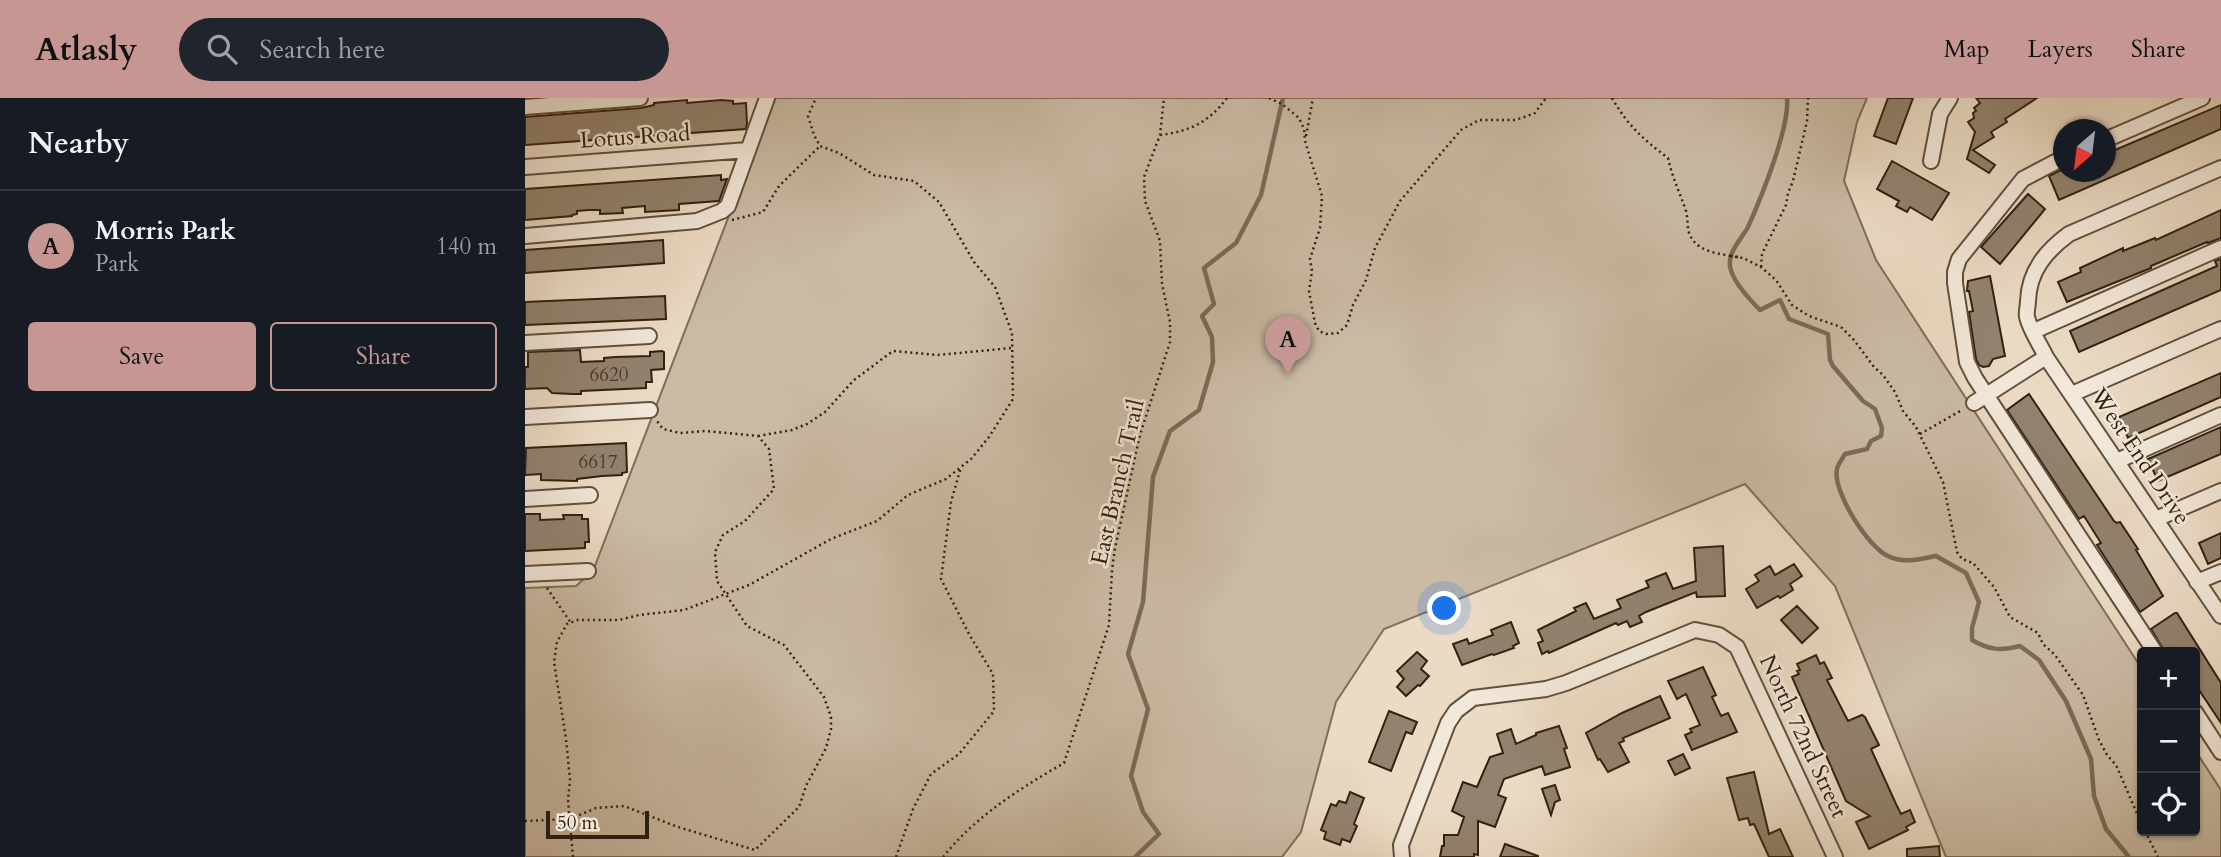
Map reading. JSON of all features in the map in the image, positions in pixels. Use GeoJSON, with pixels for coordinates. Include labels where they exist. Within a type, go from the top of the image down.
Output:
{"type":"FeatureCollection","features":[{"type":"Feature","properties":{"kind":"street"},"geometry":{"type":"LineString","coordinates":[[525,107],[640,98]]}},
{"type":"Feature","properties":{"kind":"street"},"geometry":{"type":"LineString","coordinates":[[525,236],[697,221],[722,211],[728,206],[767,98]]}},
{"type":"Feature","properties":{"kind":"street"},"geometry":{"type":"LineString","coordinates":[[1931,161],[1940,114],[1950,98]]}},
{"type":"Feature","properties":{"kind":"street"},"geometry":{"type":"LineString","coordinates":[[2116,135],[2203,98]]}},
{"type":"Feature","properties":{"kind":"street","name":"Lotus Road"},"geometry":{"type":"LineString","coordinates":[[525,167],[748,150]]}},
{"type":"Feature","properties":{"kind":"street"},"geometry":{"type":"LineString","coordinates":[[2053,163],[2023,179],[1959,259],[1955,283],[1967,362],[2152,647]]}},
{"type":"Feature","properties":{"kind":"street","name":"West End Drive"},"geometry":{"type":"LineString","coordinates":[[2221,167],[2069,234],[2054,245],[2041,260],[2030,287],[2027,317],[2046,357],[2221,617]]}},
{"type":"Feature","properties":{"kind":"street"},"geometry":{"type":"LineString","coordinates":[[2034,331],[2221,248]]}},
{"type":"Feature","properties":{"kind":"street"},"geometry":{"type":"LineString","coordinates":[[2072,394],[2221,329]]}},
{"type":"Feature","properties":{"kind":"street"},"geometry":{"type":"LineString","coordinates":[[525,343],[649,336]]}},
{"type":"Feature","properties":{"kind":"street"},"geometry":{"type":"LineString","coordinates":[[1974,403],[2046,357]]}},
{"type":"Feature","properties":{"kind":"street"},"geometry":{"type":"LineString","coordinates":[[525,417],[650,410]]}},
{"type":"Feature","properties":{"kind":"street"},"geometry":{"type":"LineString","coordinates":[[2117,461],[2221,415]]}},
{"type":"Feature","properties":{"kind":"street"},"geometry":{"type":"LineString","coordinates":[[2157,519],[2221,491]]}},
{"type":"Feature","properties":{"kind":"street"},"geometry":{"type":"LineString","coordinates":[[525,499],[590,495]]}},
{"type":"Feature","properties":{"kind":"street"},"geometry":{"type":"LineString","coordinates":[[531,573],[588,570]]}},
{"type":"Feature","properties":{"kind":"street"},"geometry":{"type":"LineString","coordinates":[[2197,582],[2221,572]]}},
{"type":"Feature","properties":{"kind":"street","name":"North 72nd Street"},"geometry":{"type":"LineString","coordinates":[[1402,857],[1401,845],[1448,723],[1456,711],[1473,698],[1546,689],[1566,683],[1695,630],[1719,635],[1737,647],[1835,857]]}},
{"type":"Feature","properties":{"kind":"street"},"geometry":{"type":"LineString","coordinates":[[2200,720],[2221,751]]}},
{"type":"Feature","properties":{"kind":"path"},"geometry":{"type":"LineString","coordinates":[[573,857],[566,739],[554,663],[557,642],[567,624],[578,620],[619,621],[639,615],[684,610],[749,585],[831,539],[877,522],[908,495],[946,479],[971,459],[989,437],[1013,399],[1012,334],[995,287],[974,262],[939,202],[914,181],[874,175],[839,153],[820,146],[808,116],[816,98]]}},
{"type":"Feature","properties":{"kind":"path","name":"East Branch Trail"},"geometry":{"type":"LineString","coordinates":[[943,857],[969,827],[1030,782],[1064,763],[1109,625],[1115,548],[1140,435],[1170,342],[1170,322],[1162,284],[1160,241],[1146,201],[1144,177],[1160,135],[1164,98]]}},
{"type":"Feature","properties":{"kind":"path"},"geometry":{"type":"LineString","coordinates":[[1160,135],[1185,132],[1216,113],[1227,98]]}},
{"type":"Feature","properties":{"kind":"path"},"geometry":{"type":"LineString","coordinates":[[1269,98],[1282,104],[1299,118],[1322,196],[1320,228],[1310,259],[1312,271],[1309,291],[1315,323],[1319,331],[1326,334],[1338,333],[1347,325],[1366,280],[1375,248],[1400,201],[1461,130],[1479,120],[1516,120],[1535,113],[1546,98]]}},
{"type":"Feature","properties":{"kind":"path"},"geometry":{"type":"LineString","coordinates":[[1305,141],[1313,98]]}},
{"type":"Feature","properties":{"kind":"path"},"geometry":{"type":"LineString","coordinates":[[1612,98],[1624,120],[1642,139],[1668,158],[1672,178],[1687,212],[1689,233],[1696,243],[1709,253],[1738,257]]}},
{"type":"Feature","properties":{"kind":"path"},"geometry":{"type":"LineString","coordinates":[[1762,267],[1762,254],[1786,205],[1793,181],[1807,121],[1808,98]]}},
{"type":"Feature","properties":{"kind":"path"},"geometry":{"type":"LineString","coordinates":[[737,220],[763,212],[779,186],[820,146]]}},
{"type":"Feature","properties":{"kind":"path"},"geometry":{"type":"LineString","coordinates":[[1731,256],[1743,258],[1762,267],[1776,280],[1793,304],[1809,316],[1840,327],[1854,340],[1895,392],[1903,411],[1920,434],[1943,482],[1957,552],[1962,559],[1973,563],[1994,587],[2010,617],[2038,633],[2043,644],[2055,655],[2083,695],[2099,740],[2116,765],[2137,813]]}},
{"type":"Feature","properties":{"kind":"path"},"geometry":{"type":"LineString","coordinates":[[650,410],[663,429],[680,433],[706,431],[758,436],[792,430],[807,424],[825,412],[854,380],[893,351],[937,355],[1012,348]]}},
{"type":"Feature","properties":{"kind":"path"},"geometry":{"type":"LineString","coordinates":[[1920,434],[1974,403]]}},
{"type":"Feature","properties":{"kind":"path"},"geometry":{"type":"LineString","coordinates":[[525,821],[570,819],[596,808],[624,806],[678,827],[755,850],[799,807],[806,786],[826,748],[831,729],[831,717],[824,697],[784,645],[747,626],[717,581],[715,552],[723,535],[745,521],[774,489],[769,449],[758,436]]}},
{"type":"Feature","properties":{"kind":"path"},"geometry":{"type":"LineString","coordinates":[[896,857],[913,809],[931,774],[959,754],[994,711],[993,674],[950,601],[941,579],[951,502],[961,467]]}},
{"type":"Feature","properties":{"kind":"path"},"geometry":{"type":"LineString","coordinates":[[531,573],[571,623]]}},
{"type":"Feature","properties":{"kind":"path"},"geometry":{"type":"LineString","coordinates":[[2148,836],[2158,857]]}},
{"type":"Feature","properties":{"kind":"shaded area"},"geometry":{"type":"Polygon","coordinates":[[[774,98],[1867,98],[1857,122],[1844,181],[1876,260],[2137,661],[2137,836],[2200,836],[2200,758],[2221,790],[2221,857],[1946,857],[1835,586],[1745,484],[1384,629],[1336,702],[1301,832],[1282,857],[525,857],[525,588],[576,586],[593,571],[774,98]]]}},
{"type":"Feature","properties":{"kind":"building"},"geometry":{"type":"Polygon","coordinates":[[[1888,98],[1913,98],[1896,144],[1874,136],[1888,98]]]}},
{"type":"Feature","properties":{"kind":"building"},"geometry":{"type":"Polygon","coordinates":[[[1976,98],[2037,98],[2005,119],[2007,122],[1991,132],[1994,137],[1973,150],[1995,165],[1989,173],[1967,159],[1975,132],[1968,122],[1974,118],[1974,108],[1980,103],[1976,98]]]}},
{"type":"Feature","properties":{"kind":"building"},"geometry":{"type":"Polygon","coordinates":[[[687,100],[687,103],[721,100],[733,101],[733,104],[746,103],[746,129],[525,145],[525,117],[641,108],[654,103],[687,100]]]}},
{"type":"Feature","properties":{"kind":"building"},"geometry":{"type":"Polygon","coordinates":[[[2221,105],[2221,129],[2116,175],[2116,150],[2221,105]]]}},
{"type":"Feature","properties":{"kind":"building"},"geometry":{"type":"Polygon","coordinates":[[[1892,161],[1949,193],[1932,220],[1910,207],[1907,212],[1896,206],[1899,201],[1877,189],[1892,161]]]}},
{"type":"Feature","properties":{"kind":"building"},"geometry":{"type":"Polygon","coordinates":[[[2053,174],[2053,182],[2100,182],[2059,200],[2049,176],[2053,174]]]}},
{"type":"Feature","properties":{"kind":"building"},"geometry":{"type":"Polygon","coordinates":[[[721,175],[721,180],[727,179],[719,201],[679,204],[679,210],[645,212],[645,206],[622,208],[623,213],[600,214],[600,210],[588,210],[577,211],[577,214],[572,216],[525,220],[525,189],[721,175]]]}},
{"type":"Feature","properties":{"kind":"building"},"geometry":{"type":"Polygon","coordinates":[[[2028,194],[2045,209],[2000,264],[1981,247],[2028,194]]]}},
{"type":"Feature","properties":{"kind":"building"},"geometry":{"type":"Polygon","coordinates":[[[2221,210],[2221,238],[2067,302],[2058,282],[2081,272],[2080,268],[2123,248],[2123,251],[2155,238],[2156,240],[2221,210]]]}},
{"type":"Feature","properties":{"kind":"building"},"geometry":{"type":"Polygon","coordinates":[[[663,240],[664,263],[525,273],[525,250],[663,240]]]}},
{"type":"Feature","properties":{"kind":"building"},"geometry":{"type":"Polygon","coordinates":[[[2221,259],[2221,290],[2079,352],[2070,331],[2217,266],[2215,261],[2221,259]]]}},
{"type":"Feature","properties":{"kind":"building"},"geometry":{"type":"Polygon","coordinates":[[[1990,276],[2005,356],[1993,359],[1989,366],[1983,367],[1976,359],[1969,312],[1973,311],[1967,291],[1968,281],[1990,276]]]}},
{"type":"Feature","properties":{"kind":"building"},"geometry":{"type":"Polygon","coordinates":[[[665,296],[666,319],[525,325],[525,302],[665,296]]]}},
{"type":"Feature","properties":{"kind":"building"},"geometry":{"type":"Polygon","coordinates":[[[580,350],[581,362],[650,356],[650,352],[662,351],[664,369],[651,370],[652,382],[646,382],[646,388],[581,391],[581,394],[552,393],[547,388],[525,389],[528,352],[580,350]]]}},
{"type":"Feature","properties":{"kind":"building"},"geometry":{"type":"Polygon","coordinates":[[[2221,373],[2221,397],[2128,438],[2119,417],[2221,373]]]}},
{"type":"Feature","properties":{"kind":"building"},"geometry":{"type":"Polygon","coordinates":[[[2029,394],[2114,521],[2120,522],[2138,549],[2136,550],[2163,596],[2140,612],[2097,545],[2101,543],[2084,516],[2079,519],[2007,410],[2029,394]]]}},
{"type":"Feature","properties":{"kind":"building"},"geometry":{"type":"Polygon","coordinates":[[[2221,427],[2221,454],[2158,481],[2148,459],[2221,427]]]}},
{"type":"Feature","properties":{"kind":"building"},"geometry":{"type":"Polygon","coordinates":[[[626,443],[627,472],[622,475],[577,481],[541,480],[541,474],[525,475],[526,448],[626,443]]]}},
{"type":"Feature","properties":{"kind":"building"},"geometry":{"type":"Polygon","coordinates":[[[525,514],[540,514],[540,520],[564,519],[563,515],[582,515],[582,519],[588,519],[589,542],[585,542],[585,548],[525,551],[525,514]]]}},
{"type":"Feature","properties":{"kind":"building"},"geometry":{"type":"Polygon","coordinates":[[[2221,533],[2221,558],[2208,564],[2199,543],[2221,533]]]}},
{"type":"Feature","properties":{"kind":"building"},"geometry":{"type":"Polygon","coordinates":[[[1723,546],[1725,596],[1697,597],[1696,592],[1646,612],[1639,616],[1642,622],[1630,627],[1627,621],[1618,625],[1616,623],[1542,654],[1538,643],[1543,641],[1538,630],[1576,611],[1574,608],[1586,603],[1594,619],[1621,608],[1617,600],[1649,587],[1646,581],[1666,573],[1673,589],[1696,581],[1694,548],[1723,546]]]}},
{"type":"Feature","properties":{"kind":"building"},"geometry":{"type":"Polygon","coordinates":[[[1794,564],[1802,576],[1790,584],[1793,590],[1757,608],[1746,589],[1759,581],[1755,575],[1770,566],[1775,575],[1794,564]]]}},
{"type":"Feature","properties":{"kind":"building"},"geometry":{"type":"Polygon","coordinates":[[[1797,606],[1818,628],[1802,643],[1781,620],[1797,606]]]}},
{"type":"Feature","properties":{"kind":"building"},"geometry":{"type":"Polygon","coordinates":[[[2177,613],[2198,647],[2162,647],[2151,629],[2177,613]]]}},
{"type":"Feature","properties":{"kind":"building"},"geometry":{"type":"Polygon","coordinates":[[[1511,622],[1519,643],[1513,646],[1514,648],[1462,665],[1453,644],[1467,639],[1469,644],[1493,635],[1491,630],[1511,622]]]}},
{"type":"Feature","properties":{"kind":"building"},"geometry":{"type":"Polygon","coordinates":[[[2200,650],[2221,683],[2221,723],[2200,692],[2200,650]]]}},
{"type":"Feature","properties":{"kind":"building"},"geometry":{"type":"Polygon","coordinates":[[[1417,652],[1427,661],[1421,669],[1429,676],[1406,696],[1397,687],[1404,679],[1397,671],[1417,652]]]}},
{"type":"Feature","properties":{"kind":"building"},"geometry":{"type":"Polygon","coordinates":[[[1816,655],[1820,664],[1824,662],[1832,678],[1827,680],[1848,721],[1862,715],[1865,717],[1879,745],[1871,749],[1896,804],[1901,814],[1910,810],[1915,822],[1906,827],[1908,830],[1869,849],[1856,822],[1870,816],[1846,801],[1792,677],[1799,674],[1797,664],[1816,655]]]}},
{"type":"Feature","properties":{"kind":"building"},"geometry":{"type":"Polygon","coordinates":[[[1703,667],[1716,695],[1712,697],[1721,716],[1728,713],[1737,732],[1692,750],[1685,735],[1692,732],[1690,729],[1700,725],[1686,694],[1677,699],[1668,681],[1703,667]]]}},
{"type":"Feature","properties":{"kind":"building"},"geometry":{"type":"Polygon","coordinates":[[[1660,696],[1670,718],[1623,738],[1624,741],[1619,743],[1629,762],[1608,772],[1600,759],[1598,760],[1586,733],[1660,696]]]}},
{"type":"Feature","properties":{"kind":"building"},"geometry":{"type":"Polygon","coordinates":[[[1389,711],[1417,722],[1412,734],[1406,732],[1391,771],[1369,762],[1389,711]]]}},
{"type":"Feature","properties":{"kind":"building"},"geometry":{"type":"Polygon","coordinates":[[[1559,726],[1570,767],[1545,775],[1542,766],[1504,779],[1498,795],[1506,798],[1495,827],[1478,821],[1478,855],[1440,857],[1444,835],[1458,835],[1464,817],[1452,811],[1463,782],[1477,787],[1490,757],[1503,753],[1497,734],[1511,729],[1516,744],[1536,733],[1559,726]]]}},
{"type":"Feature","properties":{"kind":"building"},"geometry":{"type":"Polygon","coordinates":[[[1683,754],[1690,768],[1675,775],[1668,761],[1683,754]]]}},
{"type":"Feature","properties":{"kind":"building"},"geometry":{"type":"Polygon","coordinates":[[[1754,772],[1769,834],[1780,829],[1793,857],[1769,857],[1754,824],[1750,825],[1748,818],[1739,820],[1727,778],[1754,772]]]}},
{"type":"Feature","properties":{"kind":"building"},"geometry":{"type":"Polygon","coordinates":[[[1555,785],[1560,800],[1555,802],[1551,815],[1542,789],[1555,785]]]}},
{"type":"Feature","properties":{"kind":"building"},"geometry":{"type":"Polygon","coordinates":[[[1350,792],[1364,798],[1350,842],[1342,839],[1340,845],[1324,839],[1326,832],[1321,830],[1331,804],[1336,806],[1339,801],[1346,803],[1350,792]]]}},
{"type":"Feature","properties":{"kind":"building"},"geometry":{"type":"Polygon","coordinates":[[[1505,844],[1538,856],[1538,857],[1500,857],[1505,844]]]}},
{"type":"Feature","properties":{"kind":"building"},"geometry":{"type":"Polygon","coordinates":[[[1939,846],[1940,857],[1907,857],[1907,849],[1939,846]]]}},
{"type":"Feature","properties":{"kind":"waterway"},"geometry":{"type":"LineString","coordinates":[[1135,857],[1159,834],[1143,812],[1131,776],[1148,709],[1128,654],[1143,602],[1153,477],[1170,431],[1199,410],[1213,362],[1212,337],[1202,316],[1214,304],[1204,268],[1236,243],[1261,195],[1283,98]]}},
{"type":"Feature","properties":{"kind":"waterway"},"geometry":{"type":"LineString","coordinates":[[1787,98],[1784,126],[1773,162],[1748,227],[1731,256],[1731,272],[1742,290],[1760,310],[1780,300],[1789,319],[1828,334],[1833,366],[1863,401],[1875,409],[1882,428],[1881,436],[1871,441],[1867,449],[1845,454],[1838,467],[1840,491],[1853,517],[1871,542],[1888,556],[1906,560],[1936,556],[1966,573],[1979,602],[1972,628],[1972,640],[1995,649],[2020,646],[2039,660],[2066,701],[2091,759],[2094,796],[2106,829],[2129,857]]}},
{"type":"Feature","properties":{"kind":"place","name":"Morris Park"},"geometry":{"type":"Point","coordinates":[1288,374]}}]}
